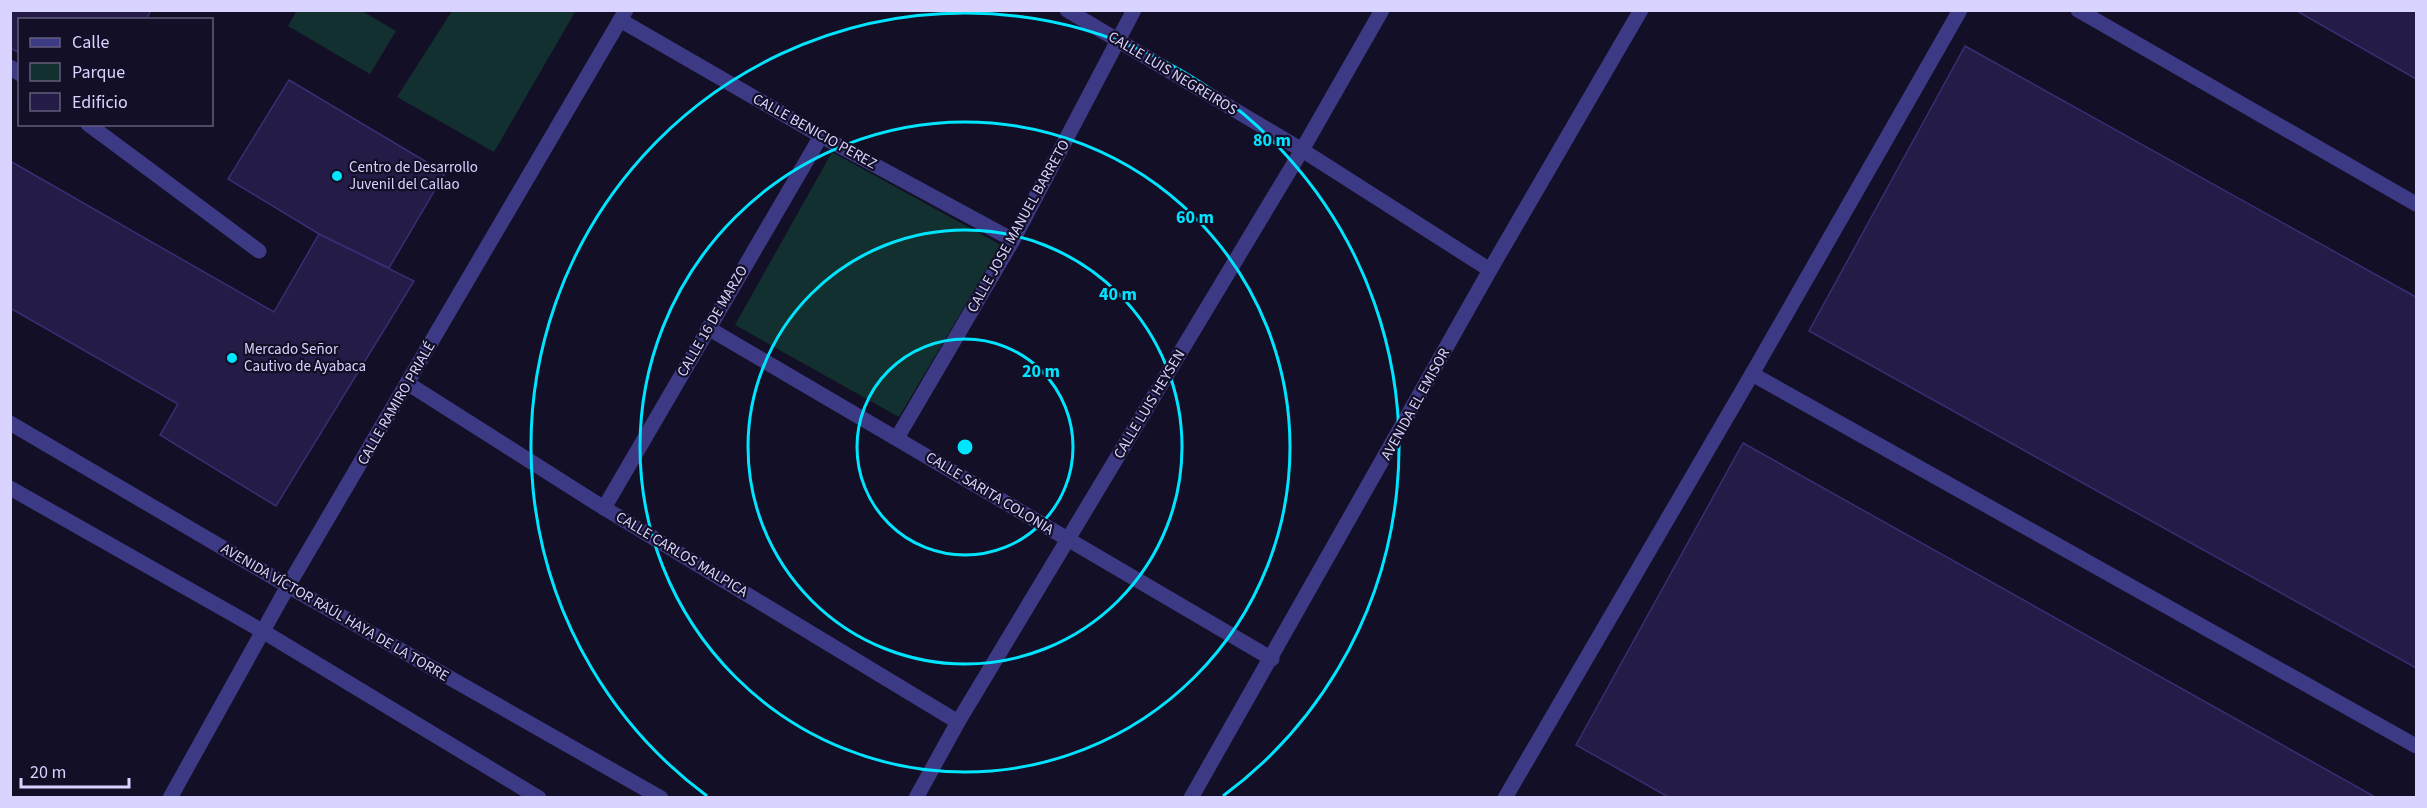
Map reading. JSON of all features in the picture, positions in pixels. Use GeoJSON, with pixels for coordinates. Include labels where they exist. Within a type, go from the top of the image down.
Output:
{"type":"FeatureCollection","features":[{"type":"Feature","properties":{"kind":"street","name":"CALLE LUIS NEGREIROS"},"geometry":{"type":"LineString","coordinates":[[1067,10],[1302,150],[1490,270]]}},
{"type":"Feature","properties":{"kind":"street","name":"CALLE JOSE MANUEL BARRETO"},"geometry":{"type":"LineString","coordinates":[[897,438],[1012,240],[1134,10]]}},
{"type":"Feature","properties":{"kind":"street","name":"CALLE LUIS HEYSEN"},"geometry":{"type":"LineString","coordinates":[[916,798],[958,722],[1302,150],[1382,10]]}},
{"type":"Feature","properties":{"kind":"street","name":"AVENIDA EL EMISOR"},"geometry":{"type":"LineString","coordinates":[[1191,798],[1272,659],[1490,270],[1641,10]]}},
{"type":"Feature","properties":{"kind":"street"},"geometry":{"type":"LineString","coordinates":[[1505,798],[1752,374],[1960,10]]}},
{"type":"Feature","properties":{"kind":"street"},"geometry":{"type":"LineString","coordinates":[[2078,10],[2416,204]]}},
{"type":"Feature","properties":{"kind":"street","name":"CALLE BENICIO PEREZ"},"geometry":{"type":"LineString","coordinates":[[623,15],[821,136],[1012,240]]}},
{"type":"Feature","properties":{"kind":"street","name":"CALLE RAMIRO PRIALÉ"},"geometry":{"type":"LineString","coordinates":[[170,798],[288,586],[623,15]]}},
{"type":"Feature","properties":{"kind":"street"},"geometry":{"type":"LineString","coordinates":[[91,126],[259,250]]}},
{"type":"Feature","properties":{"kind":"street","name":"CALLE 16 DE MARZO"},"geometry":{"type":"LineString","coordinates":[[604,508],[821,136]]}},
{"type":"Feature","properties":{"kind":"street","name":"CALLE SARITA COLONIA"},"geometry":{"type":"LineString","coordinates":[[708,328],[1272,659]]}},
{"type":"Feature","properties":{"kind":"street"},"geometry":{"type":"LineString","coordinates":[[1752,374],[2416,746]]}},
{"type":"Feature","properties":{"kind":"street","name":"CALLE CARLOS MALPICA"},"geometry":{"type":"LineString","coordinates":[[407,383],[604,508],[958,722]]}},
{"type":"Feature","properties":{"kind":"street","name":"AVENIDA VÍCTOR RAÚL HAYA DE LA TORRE"},"geometry":{"type":"LineString","coordinates":[[10,423],[288,586],[661,798]]}},
{"type":"Feature","properties":{"kind":"street"},"geometry":{"type":"LineString","coordinates":[[10,488],[264,632],[539,798]]}},
{"type":"Feature","properties":{"kind":"green space"},"geometry":{"type":"Polygon","coordinates":[[[297,10],[362,11],[396,31],[370,74],[288,26],[297,10]]]}},
{"type":"Feature","properties":{"kind":"green space"},"geometry":{"type":"Polygon","coordinates":[[[452,11],[575,12],[494,152],[397,97],[452,11]]]}},
{"type":"Feature","properties":{"kind":"green space"},"geometry":{"type":"Polygon","coordinates":[[[832,152],[1001,245],[899,417],[735,325],[832,152]]]}},
{"type":"Feature","properties":{"kind":"building"},"geometry":{"type":"Polygon","coordinates":[[[10,10],[151,10],[147,18],[18,18],[18,52],[10,48],[10,10]]]}},
{"type":"Feature","properties":{"kind":"building"},"geometry":{"type":"Polygon","coordinates":[[[2295,10],[2416,10],[2416,79],[2295,10]]]}},
{"type":"Feature","properties":{"kind":"building"},"geometry":{"type":"Polygon","coordinates":[[[1965,46],[2416,297],[2416,668],[1809,331],[1965,46]]]}},
{"type":"Feature","properties":{"kind":"building","name":"Centro de Desarrollo Juvenil del Callao"},"geometry":{"type":"Polygon","coordinates":[[[289,80],[445,173],[389,268],[319,234],[228,179],[289,80]]]}},
{"type":"Feature","properties":{"kind":"building","name":"Mercado Señor Cautivo de Ayabaca"},"geometry":{"type":"Polygon","coordinates":[[[10,161],[274,312],[319,234],[414,281],[276,506],[160,435],[178,404],[10,308],[10,161]]]}},
{"type":"Feature","properties":{"kind":"building"},"geometry":{"type":"Polygon","coordinates":[[[1743,443],[2377,798],[1670,798],[1576,745],[1743,443]]]}},
{"type":"Feature","properties":{"kind":"place","name":"Centro de Desarrollo Juvenil del Callao"},"geometry":{"type":"Point","coordinates":[337,176]}},
{"type":"Feature","properties":{"kind":"place","name":"Mercado Señor Cautivo de Ayabaca"},"geometry":{"type":"Point","coordinates":[232,358]}}]}
